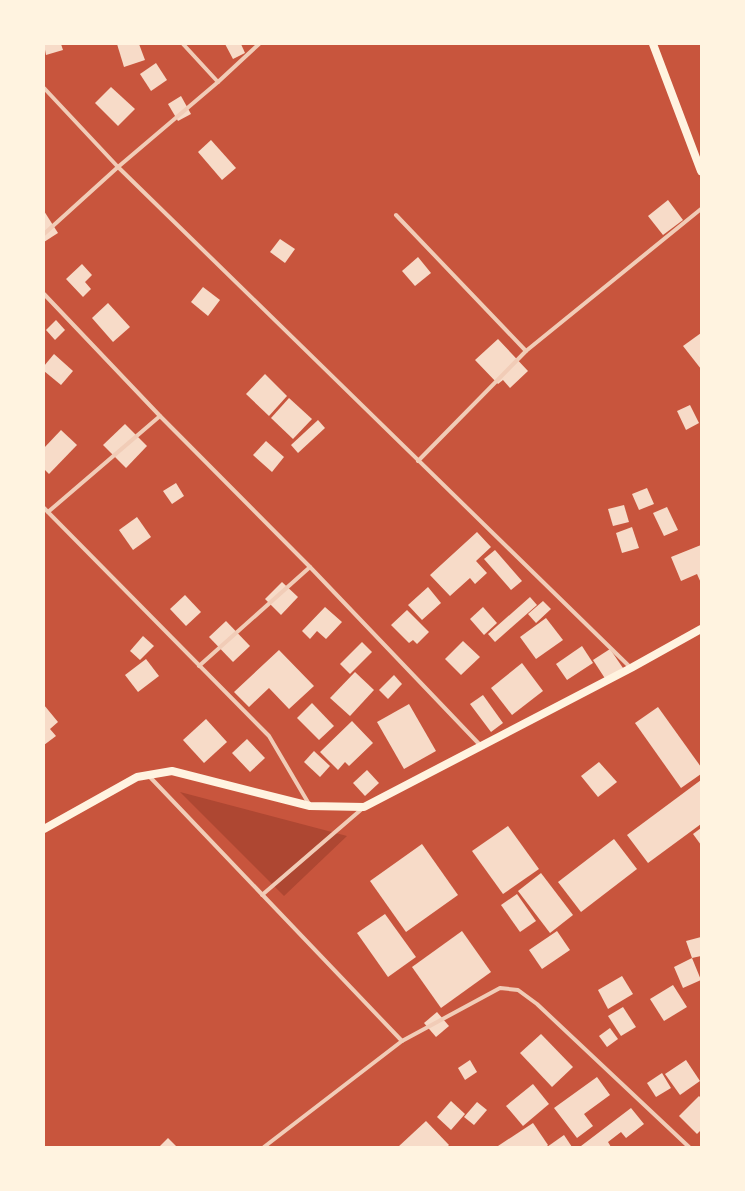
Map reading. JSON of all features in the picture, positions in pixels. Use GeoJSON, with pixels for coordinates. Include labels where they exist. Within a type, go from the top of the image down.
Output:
{"type":"FeatureCollection","features":[{"type":"Feature","properties":{"kind":"main road"},"geometry":{"type":"LineString","coordinates":[[653,44],[701,171]]}},
{"type":"Feature","properties":{"kind":"main road"},"geometry":{"type":"LineString","coordinates":[[44,829],[137,777],[172,772],[310,806],[364,807],[631,668],[701,629]]}},
{"type":"Feature","properties":{"kind":"street"},"geometry":{"type":"LineString","coordinates":[[183,44],[218,82]]}},
{"type":"Feature","properties":{"kind":"street"},"geometry":{"type":"LineString","coordinates":[[44,234],[118,167],[218,82],[259,44]]}},
{"type":"Feature","properties":{"kind":"street"},"geometry":{"type":"LineString","coordinates":[[44,88],[118,167],[631,668]]}},
{"type":"Feature","properties":{"kind":"street"},"geometry":{"type":"LineString","coordinates":[[418,461],[526,350],[701,209]]}},
{"type":"Feature","properties":{"kind":"street"},"geometry":{"type":"LineString","coordinates":[[396,215],[526,350]]}},
{"type":"Feature","properties":{"kind":"street"},"geometry":{"type":"LineString","coordinates":[[44,294],[160,416],[310,567],[481,746]]}},
{"type":"Feature","properties":{"kind":"street"},"geometry":{"type":"LineString","coordinates":[[48,512],[160,416]]}},
{"type":"Feature","properties":{"kind":"street"},"geometry":{"type":"LineString","coordinates":[[44,508],[269,736],[310,806]]}},
{"type":"Feature","properties":{"kind":"street"},"geometry":{"type":"LineString","coordinates":[[200,666],[310,567]]}},
{"type":"Feature","properties":{"kind":"street"},"geometry":{"type":"LineString","coordinates":[[147,775],[402,1041]]}},
{"type":"Feature","properties":{"kind":"street"},"geometry":{"type":"LineString","coordinates":[[262,896],[364,807]]}},
{"type":"Feature","properties":{"kind":"street"},"geometry":{"type":"LineString","coordinates":[[264,1147],[402,1041],[500,988],[518,990],[537,1004],[689,1147]]}},
{"type":"Feature","properties":{"kind":"shaded area"},"geometry":{"type":"Polygon","coordinates":[[[180,792],[347,836],[284,896],[180,792]]]}},
{"type":"Feature","properties":{"kind":"building"},"geometry":{"type":"Polygon","coordinates":[[[44,44],[61,44],[63,50],[46,55],[44,44]]]}},
{"type":"Feature","properties":{"kind":"building"},"geometry":{"type":"Polygon","coordinates":[[[117,44],[139,44],[145,60],[124,67],[117,44]]]}},
{"type":"Feature","properties":{"kind":"building"},"geometry":{"type":"Polygon","coordinates":[[[225,44],[241,44],[245,53],[233,59],[225,44]]]}},
{"type":"Feature","properties":{"kind":"building"},"geometry":{"type":"Polygon","coordinates":[[[156,63],[167,80],[151,91],[140,74],[156,63]]]}},
{"type":"Feature","properties":{"kind":"building"},"geometry":{"type":"Polygon","coordinates":[[[111,87],[135,109],[118,126],[95,103],[111,87]]]}},
{"type":"Feature","properties":{"kind":"building"},"geometry":{"type":"Polygon","coordinates":[[[181,96],[191,114],[178,121],[168,104],[181,96]]]}},
{"type":"Feature","properties":{"kind":"building"},"geometry":{"type":"Polygon","coordinates":[[[211,140],[236,168],[222,180],[198,152],[211,140]]]}},
{"type":"Feature","properties":{"kind":"building"},"geometry":{"type":"Polygon","coordinates":[[[668,200],[683,220],[663,235],[648,216],[668,200]]]}},
{"type":"Feature","properties":{"kind":"building"},"geometry":{"type":"Polygon","coordinates":[[[44,211],[58,233],[44,242],[44,211]]]}},
{"type":"Feature","properties":{"kind":"building"},"geometry":{"type":"Polygon","coordinates":[[[280,239],[295,249],[285,263],[270,252],[280,239]]]}},
{"type":"Feature","properties":{"kind":"building"},"geometry":{"type":"Polygon","coordinates":[[[418,257],[431,273],[415,286],[402,271],[418,257]]]}},
{"type":"Feature","properties":{"kind":"building"},"geometry":{"type":"Polygon","coordinates":[[[82,264],[92,275],[85,282],[91,289],[83,297],[66,279],[82,264]]]}},
{"type":"Feature","properties":{"kind":"building"},"geometry":{"type":"Polygon","coordinates":[[[203,287],[220,300],[208,316],[191,302],[203,287]]]}},
{"type":"Feature","properties":{"kind":"building"},"geometry":{"type":"Polygon","coordinates":[[[108,303],[130,327],[113,342],[92,318],[108,303]]]}},
{"type":"Feature","properties":{"kind":"building"},"geometry":{"type":"Polygon","coordinates":[[[56,320],[65,330],[55,340],[46,330],[56,320]]]}},
{"type":"Feature","properties":{"kind":"building"},"geometry":{"type":"Polygon","coordinates":[[[701,333],[701,369],[683,346],[701,333]]]}},
{"type":"Feature","properties":{"kind":"building"},"geometry":{"type":"Polygon","coordinates":[[[498,339],[528,371],[510,388],[503,380],[498,384],[475,360],[498,339]]]}},
{"type":"Feature","properties":{"kind":"building"},"geometry":{"type":"Polygon","coordinates":[[[54,354],[73,371],[61,385],[44,371],[44,366],[54,354]]]}},
{"type":"Feature","properties":{"kind":"building"},"geometry":{"type":"Polygon","coordinates":[[[265,374],[287,396],[269,416],[246,394],[265,374]]]}},
{"type":"Feature","properties":{"kind":"building"},"geometry":{"type":"Polygon","coordinates":[[[289,398],[312,419],[293,439],[271,418],[289,398]]]}},
{"type":"Feature","properties":{"kind":"building"},"geometry":{"type":"Polygon","coordinates":[[[690,405],[699,423],[686,430],[677,411],[690,405]]]}},
{"type":"Feature","properties":{"kind":"building"},"geometry":{"type":"Polygon","coordinates":[[[318,420],[325,428],[298,453],[291,445],[318,420]]]}},
{"type":"Feature","properties":{"kind":"building"},"geometry":{"type":"Polygon","coordinates":[[[125,424],[147,446],[126,468],[103,445],[125,424]]]}},
{"type":"Feature","properties":{"kind":"building"},"geometry":{"type":"Polygon","coordinates":[[[61,430],[77,445],[49,474],[44,469],[44,448],[61,430]]]}},
{"type":"Feature","properties":{"kind":"building"},"geometry":{"type":"Polygon","coordinates":[[[266,441],[284,457],[272,472],[253,455],[266,441]]]}},
{"type":"Feature","properties":{"kind":"building"},"geometry":{"type":"Polygon","coordinates":[[[176,483],[184,496],[172,504],[163,491],[176,483]]]}},
{"type":"Feature","properties":{"kind":"building"},"geometry":{"type":"Polygon","coordinates":[[[647,488],[654,504],[639,510],[632,494],[647,488]]]}},
{"type":"Feature","properties":{"kind":"building"},"geometry":{"type":"Polygon","coordinates":[[[624,505],[629,522],[613,526],[608,509],[624,505]]]}},
{"type":"Feature","properties":{"kind":"building"},"geometry":{"type":"Polygon","coordinates":[[[667,507],[678,530],[664,536],[653,513],[667,507]]]}},
{"type":"Feature","properties":{"kind":"building"},"geometry":{"type":"Polygon","coordinates":[[[137,517],[151,537],[133,550],[119,530],[137,517]]]}},
{"type":"Feature","properties":{"kind":"building"},"geometry":{"type":"Polygon","coordinates":[[[632,527],[639,548],[622,553],[616,533],[632,527]]]}},
{"type":"Feature","properties":{"kind":"building"},"geometry":{"type":"Polygon","coordinates":[[[477,532],[491,547],[476,561],[487,573],[475,584],[470,578],[450,596],[430,575],[477,532]]]}},
{"type":"Feature","properties":{"kind":"building"},"geometry":{"type":"Polygon","coordinates":[[[701,545],[701,583],[697,574],[681,581],[671,557],[701,545]]]}},
{"type":"Feature","properties":{"kind":"building"},"geometry":{"type":"Polygon","coordinates":[[[495,550],[522,581],[511,590],[484,559],[495,550]]]}},
{"type":"Feature","properties":{"kind":"building"},"geometry":{"type":"Polygon","coordinates":[[[282,582],[298,597],[281,615],[265,599],[282,582]]]}},
{"type":"Feature","properties":{"kind":"building"},"geometry":{"type":"Polygon","coordinates":[[[428,587],[441,603],[422,620],[408,605],[428,587]]]}},
{"type":"Feature","properties":{"kind":"building"},"geometry":{"type":"Polygon","coordinates":[[[185,595],[201,612],[186,626],[170,609],[185,595]]]}},
{"type":"Feature","properties":{"kind":"building"},"geometry":{"type":"Polygon","coordinates":[[[530,597],[537,605],[495,642],[488,634],[530,597]]]}},
{"type":"Feature","properties":{"kind":"building"},"geometry":{"type":"Polygon","coordinates":[[[543,601],[551,609],[536,623],[528,614],[543,601]]]}},
{"type":"Feature","properties":{"kind":"building"},"geometry":{"type":"Polygon","coordinates":[[[325,607],[342,622],[326,639],[317,631],[310,639],[302,631],[325,607]]]}},
{"type":"Feature","properties":{"kind":"building"},"geometry":{"type":"Polygon","coordinates":[[[483,607],[497,623],[484,635],[470,619],[483,607]]]}},
{"type":"Feature","properties":{"kind":"building"},"geometry":{"type":"Polygon","coordinates":[[[407,610],[429,632],[417,644],[413,640],[409,643],[391,625],[407,610]]]}},
{"type":"Feature","properties":{"kind":"building"},"geometry":{"type":"Polygon","coordinates":[[[546,618],[563,640],[536,659],[520,637],[546,618]]]}},
{"type":"Feature","properties":{"kind":"building"},"geometry":{"type":"Polygon","coordinates":[[[226,621],[250,646],[233,662],[209,637],[226,621]]]}},
{"type":"Feature","properties":{"kind":"building"},"geometry":{"type":"Polygon","coordinates":[[[143,636],[154,646],[140,660],[130,651],[143,636]]]}},
{"type":"Feature","properties":{"kind":"building"},"geometry":{"type":"Polygon","coordinates":[[[463,641],[480,657],[461,675],[445,659],[463,641]]]}},
{"type":"Feature","properties":{"kind":"building"},"geometry":{"type":"Polygon","coordinates":[[[362,642],[372,652],[350,674],[340,664],[362,642]]]}},
{"type":"Feature","properties":{"kind":"building"},"geometry":{"type":"Polygon","coordinates":[[[582,646],[593,663],[567,680],[556,664],[582,646]]]}},
{"type":"Feature","properties":{"kind":"building"},"geometry":{"type":"Polygon","coordinates":[[[610,649],[623,668],[606,680],[593,660],[610,649]]]}},
{"type":"Feature","properties":{"kind":"building"},"geometry":{"type":"Polygon","coordinates":[[[279,650],[314,686],[289,709],[269,688],[249,707],[234,692],[279,650]]]}},
{"type":"Feature","properties":{"kind":"building"},"geometry":{"type":"Polygon","coordinates":[[[146,659],[159,676],[138,692],[125,675],[146,659]]]}},
{"type":"Feature","properties":{"kind":"building"},"geometry":{"type":"Polygon","coordinates":[[[522,663],[543,691],[512,715],[491,688],[522,663]]]}},
{"type":"Feature","properties":{"kind":"building"},"geometry":{"type":"Polygon","coordinates":[[[355,672],[374,690],[350,716],[330,698],[355,672]]]}},
{"type":"Feature","properties":{"kind":"building"},"geometry":{"type":"Polygon","coordinates":[[[394,675],[402,684],[388,699],[379,690],[394,675]]]}},
{"type":"Feature","properties":{"kind":"building"},"geometry":{"type":"Polygon","coordinates":[[[483,695],[503,723],[491,732],[470,704],[483,695]]]}},
{"type":"Feature","properties":{"kind":"building"},"geometry":{"type":"Polygon","coordinates":[[[312,703],[334,726],[319,740],[297,718],[312,703]]]}},
{"type":"Feature","properties":{"kind":"building"},"geometry":{"type":"Polygon","coordinates":[[[409,704],[436,751],[404,769],[377,722],[409,704]]]}},
{"type":"Feature","properties":{"kind":"building"},"geometry":{"type":"Polygon","coordinates":[[[44,705],[58,722],[50,729],[56,736],[44,745],[44,705]]]}},
{"type":"Feature","properties":{"kind":"building"},"geometry":{"type":"Polygon","coordinates":[[[658,707],[701,767],[701,774],[681,788],[635,723],[658,707]]]}},
{"type":"Feature","properties":{"kind":"building"},"geometry":{"type":"Polygon","coordinates":[[[206,719],[227,742],[204,763],[183,740],[206,719]]]}},
{"type":"Feature","properties":{"kind":"building"},"geometry":{"type":"Polygon","coordinates":[[[352,721],[373,743],[349,766],[345,762],[338,770],[320,752],[352,721]]]}},
{"type":"Feature","properties":{"kind":"building"},"geometry":{"type":"Polygon","coordinates":[[[247,739],[265,758],[250,772],[232,753],[247,739]]]}},
{"type":"Feature","properties":{"kind":"building"},"geometry":{"type":"Polygon","coordinates":[[[314,751],[330,766],[320,777],[304,762],[314,751]]]}},
{"type":"Feature","properties":{"kind":"building"},"geometry":{"type":"Polygon","coordinates":[[[599,762],[617,782],[598,797],[581,776],[599,762]]]}},
{"type":"Feature","properties":{"kind":"building"},"geometry":{"type":"Polygon","coordinates":[[[367,770],[379,783],[365,796],[353,783],[367,770]]]}},
{"type":"Feature","properties":{"kind":"building"},"geometry":{"type":"Polygon","coordinates":[[[701,780],[701,824],[648,863],[627,835],[701,780]]]}},
{"type":"Feature","properties":{"kind":"building"},"geometry":{"type":"Polygon","coordinates":[[[508,826],[539,869],[503,894],[472,851],[508,826]]]}},
{"type":"Feature","properties":{"kind":"building"},"geometry":{"type":"Polygon","coordinates":[[[701,828],[701,845],[693,834],[701,828]]]}},
{"type":"Feature","properties":{"kind":"building"},"geometry":{"type":"Polygon","coordinates":[[[614,839],[637,869],[581,912],[558,882],[614,839]]]}},
{"type":"Feature","properties":{"kind":"building"},"geometry":{"type":"Polygon","coordinates":[[[422,844],[458,895],[406,932],[370,881],[422,844]]]}},
{"type":"Feature","properties":{"kind":"building"},"geometry":{"type":"Polygon","coordinates":[[[541,873],[573,915],[550,933],[518,891],[541,873]]]}},
{"type":"Feature","properties":{"kind":"building"},"geometry":{"type":"Polygon","coordinates":[[[517,894],[536,921],[520,932],[501,905],[517,894]]]}},
{"type":"Feature","properties":{"kind":"building"},"geometry":{"type":"Polygon","coordinates":[[[385,914],[416,957],[388,977],[357,933],[385,914]]]}},
{"type":"Feature","properties":{"kind":"building"},"geometry":{"type":"Polygon","coordinates":[[[462,931],[491,972],[441,1008],[412,967],[462,931]]]}},
{"type":"Feature","properties":{"kind":"building"},"geometry":{"type":"Polygon","coordinates":[[[557,931],[570,950],[542,969],[529,950],[557,931]]]}},
{"type":"Feature","properties":{"kind":"building"},"geometry":{"type":"Polygon","coordinates":[[[701,937],[701,956],[692,958],[686,941],[701,937]]]}},
{"type":"Feature","properties":{"kind":"building"},"geometry":{"type":"Polygon","coordinates":[[[692,958],[701,980],[683,988],[674,967],[692,958]]]}},
{"type":"Feature","properties":{"kind":"building"},"geometry":{"type":"Polygon","coordinates":[[[622,976],[633,994],[608,1009],[598,990],[622,976]]]}},
{"type":"Feature","properties":{"kind":"building"},"geometry":{"type":"Polygon","coordinates":[[[673,985],[687,1007],[664,1021],[650,999],[673,985]]]}},
{"type":"Feature","properties":{"kind":"building"},"geometry":{"type":"Polygon","coordinates":[[[623,1007],[636,1027],[621,1036],[608,1016],[623,1007]]]}},
{"type":"Feature","properties":{"kind":"building"},"geometry":{"type":"Polygon","coordinates":[[[437,1012],[449,1026],[436,1037],[424,1023],[437,1012]]]}},
{"type":"Feature","properties":{"kind":"building"},"geometry":{"type":"Polygon","coordinates":[[[610,1028],[618,1039],[607,1047],[599,1036],[610,1028]]]}},
{"type":"Feature","properties":{"kind":"building"},"geometry":{"type":"Polygon","coordinates":[[[541,1034],[573,1067],[552,1087],[520,1053],[541,1034]]]}},
{"type":"Feature","properties":{"kind":"building"},"geometry":{"type":"Polygon","coordinates":[[[470,1060],[477,1072],[465,1080],[458,1068],[470,1060]]]}},
{"type":"Feature","properties":{"kind":"building"},"geometry":{"type":"Polygon","coordinates":[[[686,1060],[700,1081],[680,1095],[665,1074],[686,1060]]]}},
{"type":"Feature","properties":{"kind":"building"},"geometry":{"type":"Polygon","coordinates":[[[662,1073],[671,1088],[656,1097],[647,1083],[662,1073]]]}},
{"type":"Feature","properties":{"kind":"building"},"geometry":{"type":"Polygon","coordinates":[[[597,1077],[610,1095],[584,1114],[593,1126],[577,1138],[554,1108],[597,1077]]]}},
{"type":"Feature","properties":{"kind":"building"},"geometry":{"type":"Polygon","coordinates":[[[533,1084],[549,1104],[523,1126],[506,1106],[533,1084]]]}},
{"type":"Feature","properties":{"kind":"building"},"geometry":{"type":"Polygon","coordinates":[[[699,1096],[701,1098],[701,1130],[697,1134],[679,1116],[699,1096]]]}},
{"type":"Feature","properties":{"kind":"building"},"geometry":{"type":"Polygon","coordinates":[[[451,1101],[465,1114],[451,1130],[437,1117],[451,1101]]]}},
{"type":"Feature","properties":{"kind":"building"},"geometry":{"type":"Polygon","coordinates":[[[477,1102],[487,1110],[474,1125],[464,1117],[477,1102]]]}},
{"type":"Feature","properties":{"kind":"building"},"geometry":{"type":"Polygon","coordinates":[[[631,1108],[644,1124],[626,1138],[621,1132],[608,1142],[611,1147],[581,1146],[631,1108]]]}},
{"type":"Feature","properties":{"kind":"building"},"geometry":{"type":"Polygon","coordinates":[[[426,1121],[449,1145],[447,1147],[398,1147],[426,1121]]]}},
{"type":"Feature","properties":{"kind":"building"},"geometry":{"type":"Polygon","coordinates":[[[533,1123],[548,1145],[546,1147],[498,1146],[533,1123]]]}},
{"type":"Feature","properties":{"kind":"building"},"geometry":{"type":"Polygon","coordinates":[[[564,1135],[572,1147],[547,1147],[564,1135]]]}},
{"type":"Feature","properties":{"kind":"building"},"geometry":{"type":"Polygon","coordinates":[[[168,1138],[177,1147],[159,1147],[168,1138]]]}}]}
